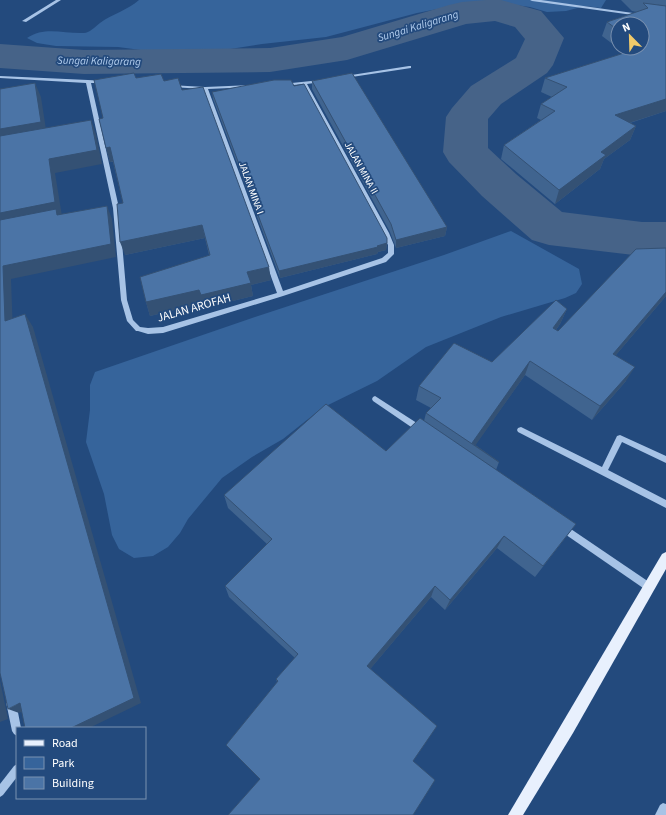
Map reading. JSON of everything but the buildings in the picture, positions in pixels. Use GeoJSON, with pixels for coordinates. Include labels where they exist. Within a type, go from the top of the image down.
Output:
{"type":"FeatureCollection","features":[{"type":"Feature","properties":{"kind":"main road"},"geometry":{"type":"LineString","coordinates":[[515,815],[568,728],[666,558]]}},
{"type":"Feature","properties":{"kind":"street"},"geometry":{"type":"LineString","coordinates":[[24,21],[59,0]]}},
{"type":"Feature","properties":{"kind":"street"},"geometry":{"type":"LineString","coordinates":[[532,0],[644,15]]}},
{"type":"Feature","properties":{"kind":"street"},"geometry":{"type":"LineString","coordinates":[[342,78],[409,67]]}},
{"type":"Feature","properties":{"kind":"street"},"geometry":{"type":"LineString","coordinates":[[0,77],[111,82]]}},
{"type":"Feature","properties":{"kind":"street"},"geometry":{"type":"LineString","coordinates":[[282,85],[305,84],[327,80]]}},
{"type":"Feature","properties":{"kind":"street","name":"JALAN AROFAH"},"geometry":{"type":"LineString","coordinates":[[88,81],[116,208],[124,300],[130,321],[138,329],[148,331],[163,330],[281,294],[384,260]]}},
{"type":"Feature","properties":{"kind":"street","name":"JALAN MINA II"},"geometry":{"type":"LineString","coordinates":[[305,84],[386,233],[391,245],[391,254],[384,260]]}},
{"type":"Feature","properties":{"kind":"street"},"geometry":{"type":"LineString","coordinates":[[166,85],[205,88],[259,86]]}},
{"type":"Feature","properties":{"kind":"street","name":"JALAN MINA I"},"geometry":{"type":"LineString","coordinates":[[205,88],[281,294]]}},
{"type":"Feature","properties":{"kind":"street"},"geometry":{"type":"LineString","coordinates":[[91,131],[98,130]]}},
{"type":"Feature","properties":{"kind":"street"},"geometry":{"type":"LineString","coordinates":[[108,210],[116,208]]}},
{"type":"Feature","properties":{"kind":"street"},"geometry":{"type":"LineString","coordinates":[[376,399],[428,435]]}},
{"type":"Feature","properties":{"kind":"street"},"geometry":{"type":"LineString","coordinates":[[521,430],[666,504]]}},
{"type":"Feature","properties":{"kind":"street"},"geometry":{"type":"LineString","coordinates":[[603,472],[620,438],[666,460]]}},
{"type":"Feature","properties":{"kind":"street"},"geometry":{"type":"LineString","coordinates":[[558,524],[649,587]]}},
{"type":"Feature","properties":{"kind":"street"},"geometry":{"type":"LineString","coordinates":[[8,692],[16,727]]}},
{"type":"Feature","properties":{"kind":"street"},"geometry":{"type":"LineString","coordinates":[[0,792],[16,770]]}},
{"type":"Feature","properties":{"kind":"street"},"geometry":{"type":"LineString","coordinates":[[660,815],[663,808],[666,811]]}},
{"type":"Feature","properties":{"kind":"green space"},"geometry":{"type":"Polygon","coordinates":[[[139,0],[606,0],[601,8],[585,6],[566,11],[547,12],[530,7],[493,2],[463,4],[417,13],[326,37],[262,44],[198,54],[156,52],[118,47],[56,46],[37,43],[27,38],[34,34],[48,31],[86,33],[139,0]]]}},
{"type":"Feature","properties":{"kind":"green space"},"geometry":{"type":"Polygon","coordinates":[[[511,231],[579,269],[582,284],[576,293],[565,298],[501,317],[426,347],[377,381],[322,408],[283,439],[252,457],[222,478],[188,519],[180,533],[168,547],[153,556],[134,558],[119,549],[112,535],[104,494],[86,442],[90,410],[90,385],[95,372],[255,317],[444,255],[511,231]]]}},
{"type":"Feature","properties":{"kind":"waterway","name":"Sungai Kaligarang"},"geometry":{"type":"LineString","coordinates":[[0,56],[84,62],[270,60],[347,48],[462,13],[497,10],[528,19],[545,38],[533,65],[486,95],[467,117],[465,152],[499,185],[549,228],[642,239],[666,240]]}}]}
